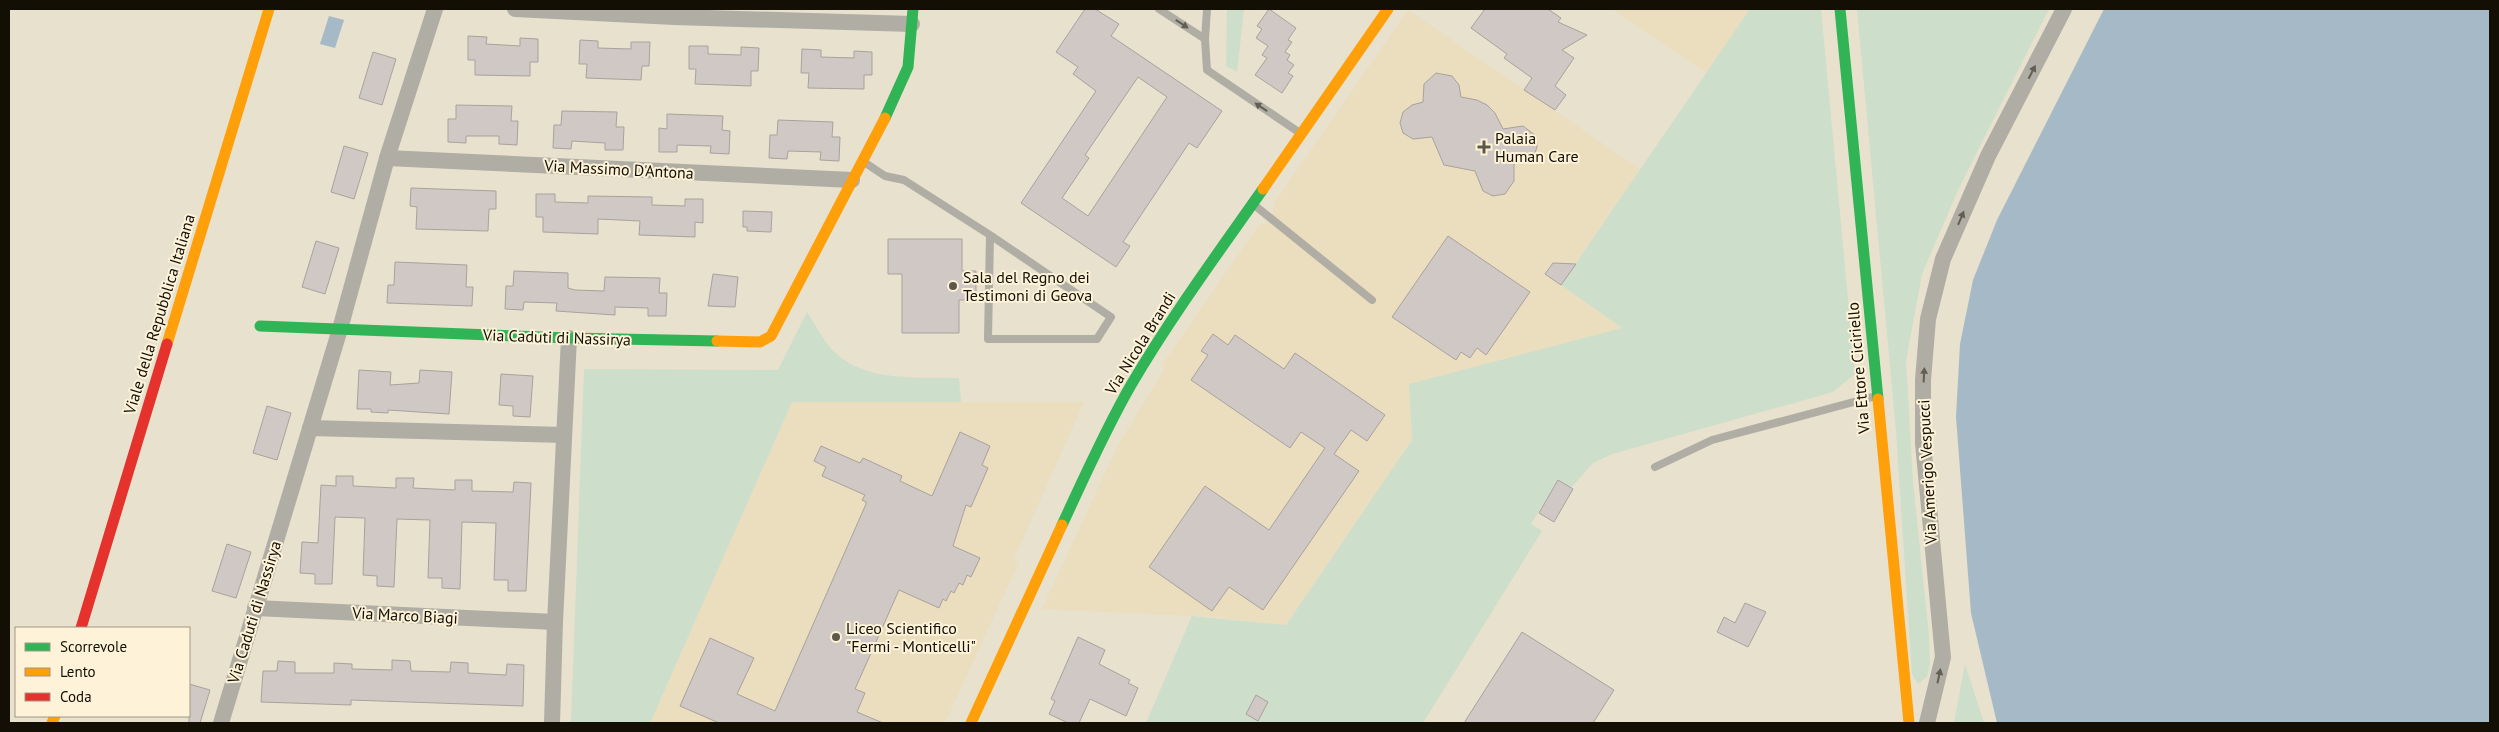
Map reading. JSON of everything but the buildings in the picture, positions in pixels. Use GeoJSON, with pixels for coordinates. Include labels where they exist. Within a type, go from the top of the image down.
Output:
{"type":"FeatureCollection","features":[{"type":"Feature","properties":{"kind":"street","name":"Viale della Repubblica Italiana"},"geometry":{"type":"LineString","coordinates":[[81,627],[269,9]]}},
{"type":"Feature","properties":{"kind":"street","name":"Via Caduti di Nassirya"},"geometry":{"type":"LineString","coordinates":[[221,723],[340,329],[387,158],[435,9]]}},
{"type":"Feature","properties":{"kind":"street"},"geometry":{"type":"LineString","coordinates":[[515,9],[674,17],[913,16],[908,67],[894,102],[852,180]]}},
{"type":"Feature","properties":{"kind":"street","name":"Via Nicola Brandi"},"geometry":{"type":"LineString","coordinates":[[971,723],[1110,424],[1153,352],[1210,264],[1388,9]]}},
{"type":"Feature","properties":{"kind":"street","name":"Via Ettore Ciciriello"},"geometry":{"type":"LineString","coordinates":[[1840,9],[1909,723]]}},
{"type":"Feature","properties":{"kind":"street","name":"Via Amerigo Vespucci"},"geometry":{"type":"LineString","coordinates":[[1927,723],[1943,657],[1923,443],[1923,380],[1928,319],[1943,259],[1988,156],[2064,9]]}},
{"type":"Feature","properties":{"kind":"street","name":"Via Massimo D'Antona"},"geometry":{"type":"LineString","coordinates":[[387,158],[852,180]]}},
{"type":"Feature","properties":{"kind":"street","name":"Via Caduti di Nassirya"},"geometry":{"type":"LineString","coordinates":[[260,326],[569,338],[760,342],[771,336],[852,180]]}},
{"type":"Feature","properties":{"kind":"street"},"geometry":{"type":"LineString","coordinates":[[552,723],[554,622],[569,338]]}},
{"type":"Feature","properties":{"kind":"street"},"geometry":{"type":"LineString","coordinates":[[310,428],[564,435]]}},
{"type":"Feature","properties":{"kind":"street","name":"Via Marco Biagi"},"geometry":{"type":"LineString","coordinates":[[255,608],[554,622]]}},
{"type":"Feature","properties":{"kind":"lane"},"geometry":{"type":"LineString","coordinates":[[1159,9],[1205,39]]}},
{"type":"Feature","properties":{"kind":"lane"},"geometry":{"type":"LineString","coordinates":[[1208,9],[1205,39],[1208,70],[1302,134]]}},
{"type":"Feature","properties":{"kind":"lane"},"geometry":{"type":"LineString","coordinates":[[862,161],[885,176],[904,180],[990,235],[1112,317],[1098,338],[988,339],[990,235]]}},
{"type":"Feature","properties":{"kind":"lane"},"geometry":{"type":"LineString","coordinates":[[1252,204],[1372,300]]}},
{"type":"Feature","properties":{"kind":"lane"},"geometry":{"type":"LineString","coordinates":[[1655,468],[1712,440],[1878,396]]}},
{"type":"Feature","properties":{"kind":"shaded area"},"geometry":{"type":"Polygon","coordinates":[[[1612,9],[1750,9],[1706,73],[1612,9]]]}},
{"type":"Feature","properties":{"kind":"shaded area"},"geometry":{"type":"Polygon","coordinates":[[[1408,10],[1640,169],[1561,285],[1622,328],[1409,384],[1412,440],[1286,625],[1214,617],[1042,609],[1118,445],[1165,368],[1162,365],[1258,226],[1266,223],[1273,212],[1274,203],[1408,10]]]}},
{"type":"Feature","properties":{"kind":"shaded area","name":"Liceo Scientifico \"Fermi - Monticelli\""},"geometry":{"type":"Polygon","coordinates":[[[792,402],[1084,402],[1014,559],[1019,562],[945,723],[649,723],[792,402]]]}},
{"type":"Feature","properties":{"kind":"green space"},"geometry":{"type":"Polygon","coordinates":[[[1227,9],[1244,9],[1237,72],[1226,66],[1227,9]]]}},
{"type":"Feature","properties":{"kind":"green space"},"geometry":{"type":"Polygon","coordinates":[[[1750,9],[1821,9],[1855,374],[1833,392],[1612,454],[1593,463],[1571,488],[1558,481],[1531,524],[1542,531],[1423,723],[1146,723],[1192,616],[1286,625],[1412,440],[1409,384],[1622,328],[1561,285],[1750,9]]]}},
{"type":"Feature","properties":{"kind":"green space"},"geometry":{"type":"Polygon","coordinates":[[[1857,9],[2049,9],[1959,188],[1922,274],[1906,361],[1913,482],[1929,635],[1930,664],[1927,677],[1918,684],[1912,674],[1896,431],[1857,9]]]}},
{"type":"Feature","properties":{"kind":"green space"},"geometry":{"type":"Polygon","coordinates":[[[807,312],[828,345],[840,357],[855,366],[871,372],[889,375],[959,378],[961,402],[792,402],[650,723],[571,723],[584,369],[778,370],[807,312]]]}},
{"type":"Feature","properties":{"kind":"green space"},"geometry":{"type":"Polygon","coordinates":[[[1965,664],[1984,723],[1954,723],[1965,664]]]}},
{"type":"Feature","properties":{"kind":"water"},"geometry":{"type":"Polygon","coordinates":[[[2104,9],[2490,9],[2490,723],[1997,723],[1971,613],[1956,417],[1960,344],[1973,280],[1997,220],[2104,9]]]}},
{"type":"Feature","properties":{"kind":"water"},"geometry":{"type":"Polygon","coordinates":[[[329,16],[344,20],[335,48],[320,44],[329,16]]]}},
{"type":"Feature","properties":{"kind":"traffic: fast"},"geometry":{"type":"LineString","coordinates":[[885,118],[908,67],[913,9]]}},
{"type":"Feature","properties":{"kind":"traffic: fast"},"geometry":{"type":"LineString","coordinates":[[1840,9],[1878,399]]}},
{"type":"Feature","properties":{"kind":"traffic: fast"},"geometry":{"type":"LineString","coordinates":[[1062,525],[1131,385],[1178,310],[1263,189]]}},
{"type":"Feature","properties":{"kind":"traffic: fast"},"geometry":{"type":"LineString","coordinates":[[260,326],[569,338],[717,341]]}},
{"type":"Feature","properties":{"kind":"traffic: slow"},"geometry":{"type":"LineString","coordinates":[[167,344],[269,9]]}},
{"type":"Feature","properties":{"kind":"traffic: slow"},"geometry":{"type":"LineString","coordinates":[[1263,189],[1388,9]]}},
{"type":"Feature","properties":{"kind":"traffic: slow"},"geometry":{"type":"LineString","coordinates":[[717,341],[760,342],[771,336],[885,118]]}},
{"type":"Feature","properties":{"kind":"traffic: slow"},"geometry":{"type":"LineString","coordinates":[[1878,399],[1909,723]]}},
{"type":"Feature","properties":{"kind":"traffic: slow"},"geometry":{"type":"LineString","coordinates":[[971,723],[1062,525]]}},
{"type":"Feature","properties":{"kind":"traffic: slow"},"geometry":{"type":"LineString","coordinates":[[52,723],[55,717]]}},
{"type":"Feature","properties":{"kind":"traffic: jam"},"geometry":{"type":"LineString","coordinates":[[81,627],[167,344]]}},
{"type":"Feature","properties":{"kind":"place","name":"Palaia Human Care"},"geometry":{"type":"Point","coordinates":[1484,147]}},
{"type":"Feature","properties":{"kind":"place","name":"Sala del Regno dei Testimoni di Geova"},"geometry":{"type":"Point","coordinates":[953,286]}},
{"type":"Feature","properties":{"kind":"place","name":"Liceo Scientifico \"Fermi - Monticelli\""},"geometry":{"type":"Point","coordinates":[836,637]}}]}
